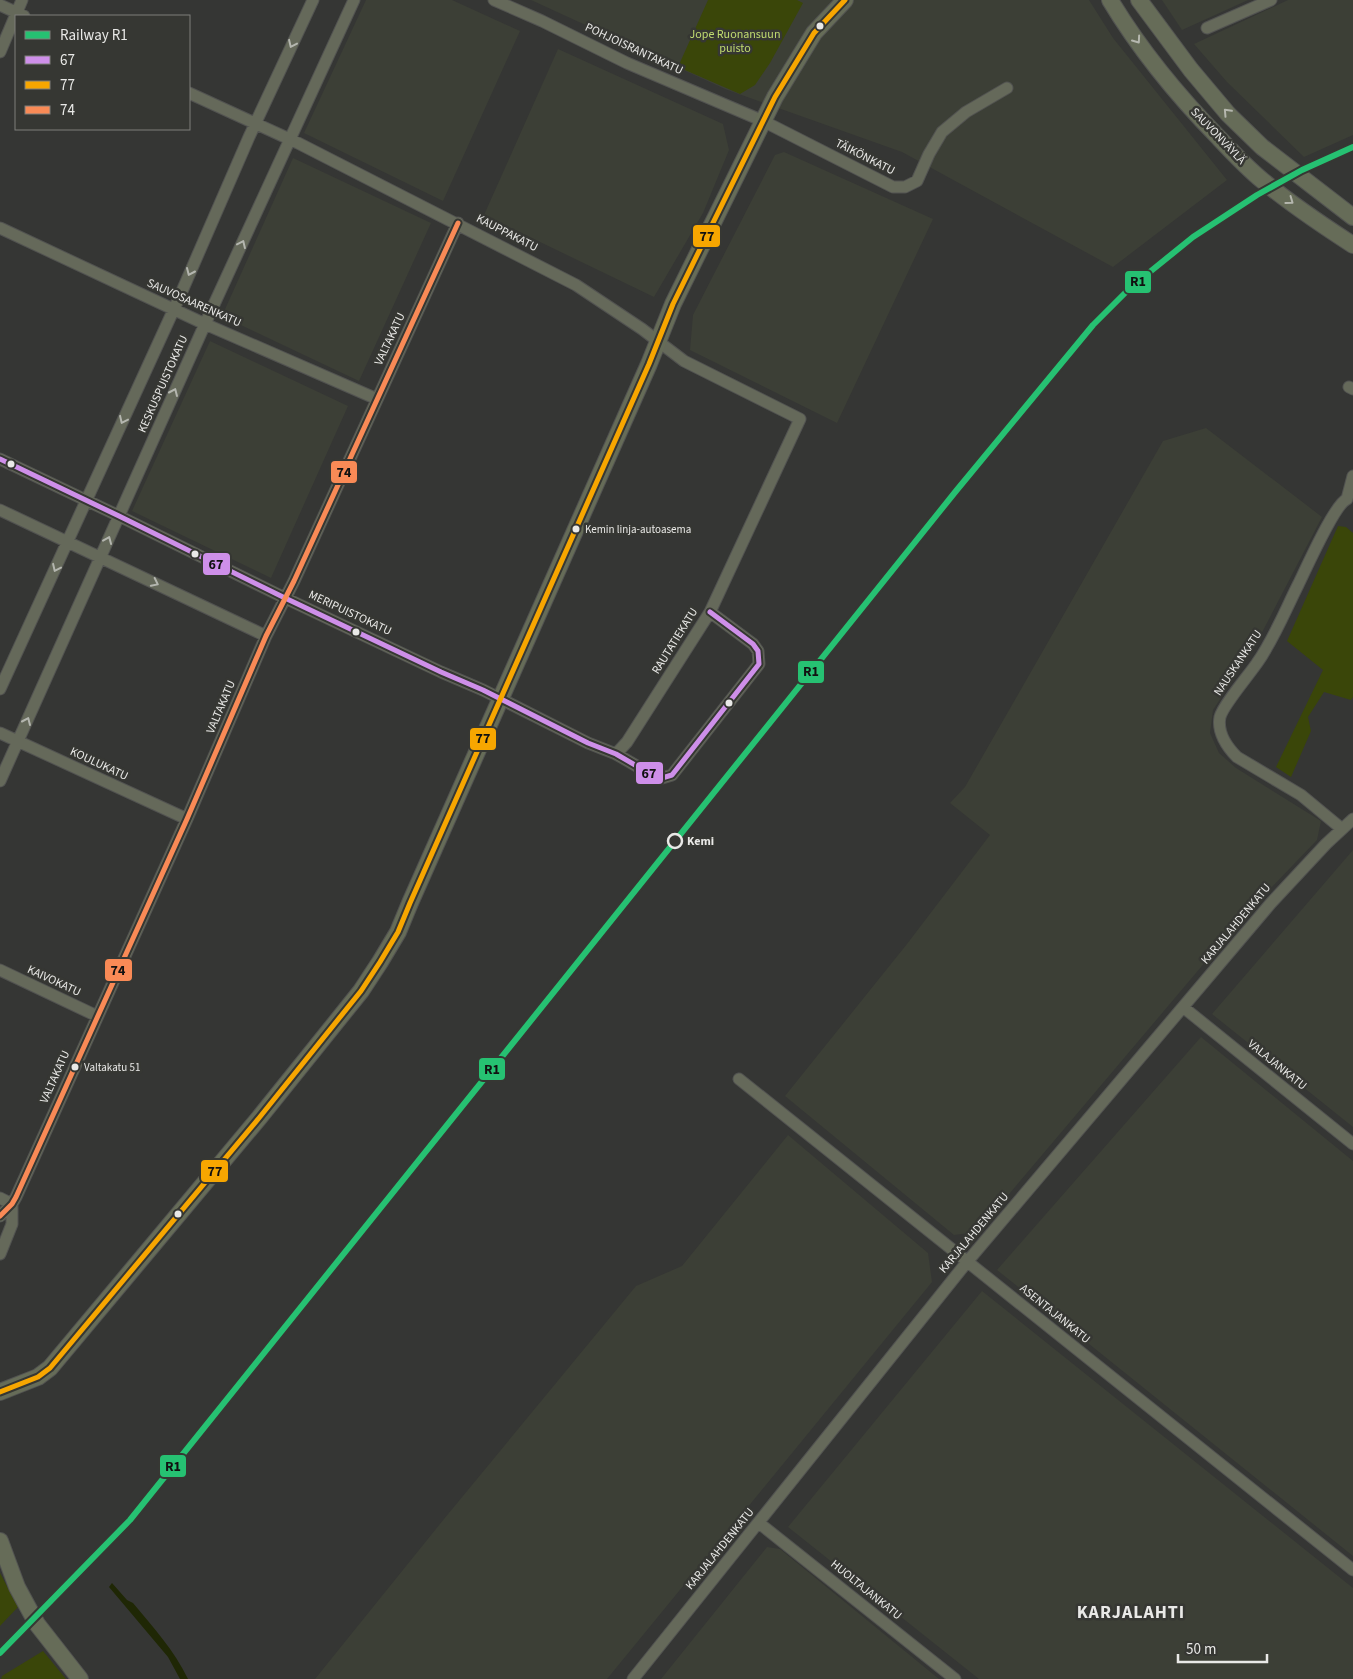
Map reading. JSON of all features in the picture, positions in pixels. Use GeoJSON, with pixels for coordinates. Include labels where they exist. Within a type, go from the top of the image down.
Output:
{"type":"FeatureCollection","features":[{"type":"Feature","properties":{"kind":"main road"},"geometry":{"type":"LineString","coordinates":[[1,1390],[38,1377],[50,1368],[259,1118],[360,991],[380,962],[398,932],[658,342],[673,304],[763,121],[814,33],[845,0]]}},
{"type":"Feature","properties":{"kind":"main road","name":"SAUVONVÄYLÄ"},"geometry":{"type":"LineString","coordinates":[[1110,0],[1153,63],[1197,115],[1239,159],[1263,181],[1353,245]]}},
{"type":"Feature","properties":{"kind":"main road","name":"SAUVONVÄYLÄ"},"geometry":{"type":"LineString","coordinates":[[1139,0],[1191,70],[1228,114],[1262,147],[1353,217]]}},
{"type":"Feature","properties":{"kind":"main road"},"geometry":{"type":"LineString","coordinates":[[0,1541],[17,1587],[37,1624],[80,1679]]}},
{"type":"Feature","properties":{"kind":"street"},"geometry":{"type":"LineString","coordinates":[[0,5],[20,14],[22,0]]}},
{"type":"Feature","properties":{"kind":"street","name":"KESKUSPUISTOKATU"},"geometry":{"type":"LineString","coordinates":[[0,689],[255,124],[313,0]]}},
{"type":"Feature","properties":{"kind":"street","name":"KESKUSPUISTOKATU"},"geometry":{"type":"LineString","coordinates":[[0,781],[205,324],[354,0]]}},
{"type":"Feature","properties":{"kind":"street","name":"POHJOISRANTAKATU"},"geometry":{"type":"LineString","coordinates":[[494,0],[542,21],[627,63],[763,121]]}},
{"type":"Feature","properties":{"kind":"street"},"geometry":{"type":"LineString","coordinates":[[1207,28],[1271,0]]}},
{"type":"Feature","properties":{"kind":"street"},"geometry":{"type":"LineString","coordinates":[[0,52],[15,24]]}},
{"type":"Feature","properties":{"kind":"street","name":"TÄIKÖNKATU"},"geometry":{"type":"LineString","coordinates":[[763,121],[893,187],[905,187],[917,182],[929,154],[942,132],[966,112],[1007,88]]}},
{"type":"Feature","properties":{"kind":"street","name":"KAUPPAKATU"},"geometry":{"type":"LineString","coordinates":[[190,93],[291,140],[458,223],[576,285],[642,329],[684,361],[800,419]]}},
{"type":"Feature","properties":{"kind":"street","name":"VALTAKATU"},"geometry":{"type":"LineString","coordinates":[[0,1216],[12,1204],[187,819],[266,636],[458,223]]}},
{"type":"Feature","properties":{"kind":"street","name":"SAUVOSAARENKATU"},"geometry":{"type":"LineString","coordinates":[[0,228],[205,324],[377,399]]}},
{"type":"Feature","properties":{"kind":"street","name":"RAUTATIEKATU"},"geometry":{"type":"LineString","coordinates":[[616,754],[627,742],[710,612],[800,419]]}},
{"type":"Feature","properties":{"kind":"street","name":"MERIPUISTOKATU"},"geometry":{"type":"LineString","coordinates":[[0,459],[285,598],[500,698]]}},
{"type":"Feature","properties":{"kind":"street"},"geometry":{"type":"LineString","coordinates":[[1350,501],[1353,476]]}},
{"type":"Feature","properties":{"kind":"street","name":"NAUSKANKATU"},"geometry":{"type":"LineString","coordinates":[[1342,829],[1301,795],[1237,757],[1222,737],[1220,724],[1222,713],[1258,662],[1276,631],[1327,526],[1341,504],[1350,501]]}},
{"type":"Feature","properties":{"kind":"street"},"geometry":{"type":"LineString","coordinates":[[0,510],[266,636]]}},
{"type":"Feature","properties":{"kind":"street"},"geometry":{"type":"LineString","coordinates":[[500,698],[588,743],[616,754],[654,776],[668,777],[672,775],[759,664],[760,657],[754,644],[710,612]]}},
{"type":"Feature","properties":{"kind":"street","name":"KOULUKATU"},"geometry":{"type":"LineString","coordinates":[[0,733],[187,819]]}},
{"type":"Feature","properties":{"kind":"street","name":"KARJALAHDENKATU"},"geometry":{"type":"LineString","coordinates":[[632,1679],[967,1262],[1271,902],[1320,850],[1353,819]]}},
{"type":"Feature","properties":{"kind":"street","name":"KAIVOKATU"},"geometry":{"type":"LineString","coordinates":[[0,970],[97,1016]]}},
{"type":"Feature","properties":{"kind":"street","name":"VALAJANKATU"},"geometry":{"type":"LineString","coordinates":[[1184,1007],[1353,1144]]}},
{"type":"Feature","properties":{"kind":"street","name":"ASENTAJANKATU"},"geometry":{"type":"LineString","coordinates":[[739,1079],[1353,1570]]}},
{"type":"Feature","properties":{"kind":"street"},"geometry":{"type":"LineString","coordinates":[[0,1198],[12,1204]]}},
{"type":"Feature","properties":{"kind":"street","name":"VALTAKATU"},"geometry":{"type":"LineString","coordinates":[[0,1254],[12,1224],[12,1204]]}},
{"type":"Feature","properties":{"kind":"street","name":"HUOLTAJANKATU"},"geometry":{"type":"LineString","coordinates":[[759,1523],[955,1679]]}},
{"type":"Feature","properties":{"kind":"shaded area"},"geometry":{"type":"Polygon","coordinates":[[[366,0],[452,0],[520,31],[443,201],[304,133],[366,0]]]}},
{"type":"Feature","properties":{"kind":"shaded area"},"geometry":{"type":"Polygon","coordinates":[[[531,0],[1089,0],[1113,38],[1227,180],[1113,267],[902,152],[725,89],[531,0]]]}},
{"type":"Feature","properties":{"kind":"shaded area"},"geometry":{"type":"Polygon","coordinates":[[[1162,0],[1248,0],[1182,30],[1162,0]]]}},
{"type":"Feature","properties":{"kind":"shaded area"},"geometry":{"type":"Polygon","coordinates":[[[1288,0],[1353,0],[1353,135],[1304,157],[1227,82],[1194,44],[1288,0]]]}},
{"type":"Feature","properties":{"kind":"shaded area"},"geometry":{"type":"Polygon","coordinates":[[[558,49],[723,124],[729,150],[703,213],[654,297],[484,215],[558,49]]]}},
{"type":"Feature","properties":{"kind":"shaded area"},"geometry":{"type":"Polygon","coordinates":[[[784,152],[933,219],[837,423],[690,350],[693,315],[775,155],[784,152]]]}},
{"type":"Feature","properties":{"kind":"shaded area"},"geometry":{"type":"Polygon","coordinates":[[[293,158],[431,223],[359,381],[222,316],[293,158]]]}},
{"type":"Feature","properties":{"kind":"shaded area"},"geometry":{"type":"Polygon","coordinates":[[[210,341],[348,406],[271,578],[132,511],[210,341]]]}},
{"type":"Feature","properties":{"kind":"shaded area"},"geometry":{"type":"Polygon","coordinates":[[[1206,428],[1322,517],[1255,646],[1213,710],[1210,733],[1219,753],[1236,768],[1321,821],[1317,840],[1245,915],[977,1232],[954,1235],[785,1096],[907,944],[990,835],[950,803],[965,787],[1163,441],[1206,428]]]}},
{"type":"Feature","properties":{"kind":"shaded area"},"geometry":{"type":"Polygon","coordinates":[[[1353,850],[1353,1127],[1212,1014],[1353,850]]]}},
{"type":"Feature","properties":{"kind":"shaded area"},"geometry":{"type":"Polygon","coordinates":[[[1201,1037],[1353,1161],[1353,1556],[997,1270],[1201,1037]]]}},
{"type":"Feature","properties":{"kind":"shaded area"},"geometry":{"type":"Polygon","coordinates":[[[788,1135],[928,1253],[932,1282],[607,1679],[315,1679],[636,1286],[682,1266],[788,1135]]]}},
{"type":"Feature","properties":{"kind":"shaded area"},"geometry":{"type":"Polygon","coordinates":[[[982,1291],[1353,1588],[1353,1679],[979,1679],[788,1527],[982,1291]]]}},
{"type":"Feature","properties":{"kind":"shaded area"},"geometry":{"type":"Polygon","coordinates":[[[767,1547],[780,1549],[939,1679],[661,1679],[767,1547]]]}},
{"type":"Feature","properties":{"kind":"shaded area"},"geometry":{"type":"Polygon","coordinates":[[[112,1583],[127,1600],[133,1603],[156,1630],[188,1679],[180,1679],[168,1657],[109,1587],[112,1583]]]}},
{"type":"Feature","properties":{"kind":"green space","name":"Jope Ruonansuun puisto"},"geometry":{"type":"Polygon","coordinates":[[[708,0],[797,0],[803,3],[770,63],[755,85],[740,94],[678,67],[708,0]]]}},
{"type":"Feature","properties":{"kind":"green space"},"geometry":{"type":"Polygon","coordinates":[[[1338,526],[1346,527],[1353,533],[1353,697],[1351,700],[1324,692],[1308,717],[1311,731],[1291,777],[1276,767],[1323,670],[1287,641],[1338,526]]]}},
{"type":"Feature","properties":{"kind":"green space"},"geometry":{"type":"Polygon","coordinates":[[[0,1573],[18,1607],[0,1626],[0,1573]]]}},
{"type":"Feature","properties":{"kind":"green space"},"geometry":{"type":"Polygon","coordinates":[[[43,1651],[66,1679],[1,1679],[2,1676],[43,1651]]]}},
{"type":"Feature","properties":{"kind":"rail line","name":"R1"},"geometry":{"type":"LineString","coordinates":[[0,1653],[130,1520],[956,491],[1093,325],[1130,288],[1193,237],[1257,195],[1302,170],[1353,147]]}},
{"type":"Feature","properties":{"kind":"transit line","name":"77"},"geometry":{"type":"LineString","coordinates":[[0,1392],[38,1377],[50,1368],[259,1118],[361,991],[380,962],[398,932],[649,364],[673,304],[775,97],[814,33],[845,0]]}},
{"type":"Feature","properties":{"kind":"transit line","name":"74"},"geometry":{"type":"LineString","coordinates":[[0,1216],[16,1197],[187,819],[266,636],[294,581],[458,223]]}},
{"type":"Feature","properties":{"kind":"transit line","name":"67"},"geometry":{"type":"LineString","coordinates":[[0,459],[285,598],[483,690],[588,743],[616,754],[654,776],[662,778],[672,775],[759,664],[758,651],[753,644],[710,612]]}},
{"type":"Feature","properties":{"kind":"place","name":"Kemin linja-autoasema"},"geometry":{"type":"Point","coordinates":[576,529]}},
{"type":"Feature","properties":{"kind":"place","name":"Kemi"},"geometry":{"type":"Point","coordinates":[675,841]}},
{"type":"Feature","properties":{"kind":"place","name":"Valtakatu 51"},"geometry":{"type":"Point","coordinates":[75,1067]}},
{"type":"Feature","properties":{"kind":"district","name":"KARJALAHTI"},"geometry":{"type":"Point","coordinates":[1131,1612]}}]}
